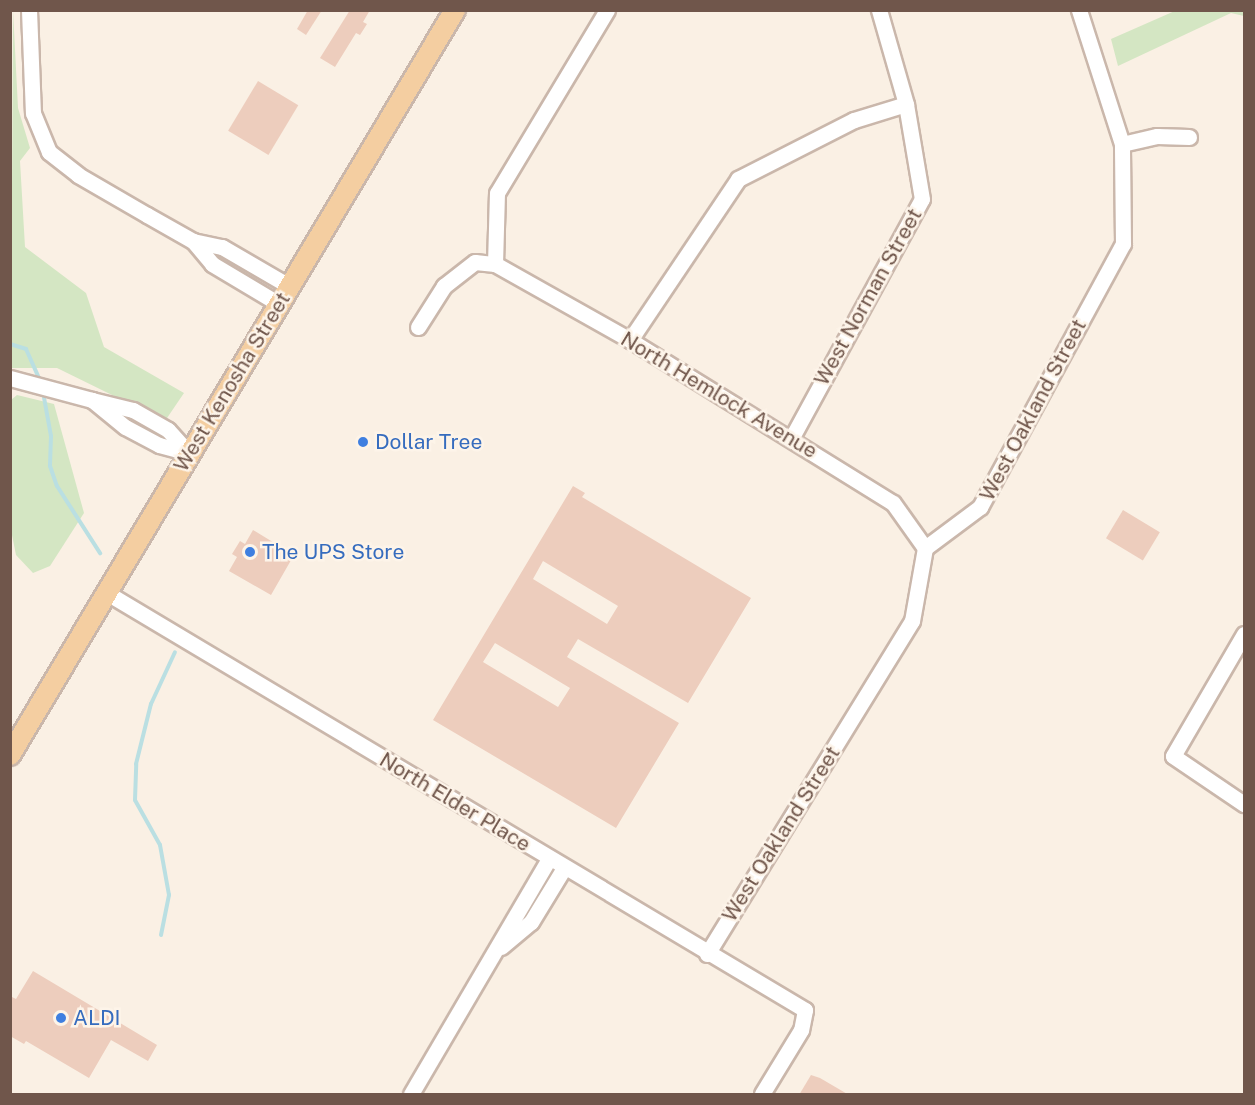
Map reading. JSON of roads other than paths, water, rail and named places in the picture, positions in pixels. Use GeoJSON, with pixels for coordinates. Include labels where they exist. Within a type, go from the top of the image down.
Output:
{"type":"FeatureCollection","features":[{"type":"Feature","properties":{"kind":"main road","name":"West Kenosha Street"},"geometry":{"type":"LineString","coordinates":[[10,755],[455,10]]}},
{"type":"Feature","properties":{"kind":"street"},"geometry":{"type":"LineString","coordinates":[[29,10],[32,102],[44,143],[72,171],[193,241],[222,247],[289,286]]}},
{"type":"Feature","properties":{"kind":"street"},"geometry":{"type":"LineString","coordinates":[[418,327],[444,286],[475,262],[495,264],[497,193],[607,10]]}},
{"type":"Feature","properties":{"kind":"street","name":"West Norman Street"},"geometry":{"type":"LineString","coordinates":[[791,439],[922,199],[906,104],[879,10]]}},
{"type":"Feature","properties":{"kind":"street","name":"West Oakland Street"},"geometry":{"type":"LineString","coordinates":[[707,954],[912,621],[925,548],[980,507],[1123,244],[1122,144],[1078,10]]}},
{"type":"Feature","properties":{"kind":"street"},"geometry":{"type":"LineString","coordinates":[[630,340],[738,179],[854,120],[906,104]]}},
{"type":"Feature","properties":{"kind":"street"},"geometry":{"type":"LineString","coordinates":[[1122,144],[1158,136],[1189,137]]}},
{"type":"Feature","properties":{"kind":"street"},"geometry":{"type":"LineString","coordinates":[[193,241],[212,264],[279,304]]}},
{"type":"Feature","properties":{"kind":"street","name":"North Hemlock Avenue"},"geometry":{"type":"LineString","coordinates":[[495,264],[630,340],[893,503],[925,548]]}},
{"type":"Feature","properties":{"kind":"street"},"geometry":{"type":"LineString","coordinates":[[10,378],[29,381],[133,410],[168,430],[189,453]]}},
{"type":"Feature","properties":{"kind":"street","name":"North Elder Place"},"geometry":{"type":"LineString","coordinates":[[107,593],[707,954],[805,1010],[801,1030],[762,1095]]}},
{"type":"Feature","properties":{"kind":"street"},"geometry":{"type":"LineString","coordinates":[[1245,634],[1173,756],[1245,804]]}},
{"type":"Feature","properties":{"kind":"street"},"geometry":{"type":"LineString","coordinates":[[411,1095],[549,859]]}},
{"type":"Feature","properties":{"kind":"street"},"geometry":{"type":"LineString","coordinates":[[499,948],[531,922],[564,868]]}},
{"type":"Feature","properties":{"kind":"waterway"},"geometry":{"type":"LineString","coordinates":[[10,344],[26,349],[41,382]]}},
{"type":"Feature","properties":{"kind":"waterway"},"geometry":{"type":"LineString","coordinates":[[43,392],[51,436],[50,466],[57,486],[100,553]]}},
{"type":"Feature","properties":{"kind":"waterway"},"geometry":{"type":"LineString","coordinates":[[161,935],[169,895],[160,845],[135,800],[136,764],[151,704],[175,652]]}},
{"type":"Feature","properties":{"kind":"place","name":"Dollar Tree"},"geometry":{"type":"Point","coordinates":[363,442]}},
{"type":"Feature","properties":{"kind":"place","name":"The UPS Store"},"geometry":{"type":"Point","coordinates":[250,552]}},
{"type":"Feature","properties":{"kind":"place","name":"ALDI"},"geometry":{"type":"Point","coordinates":[61,1018]}}]}
